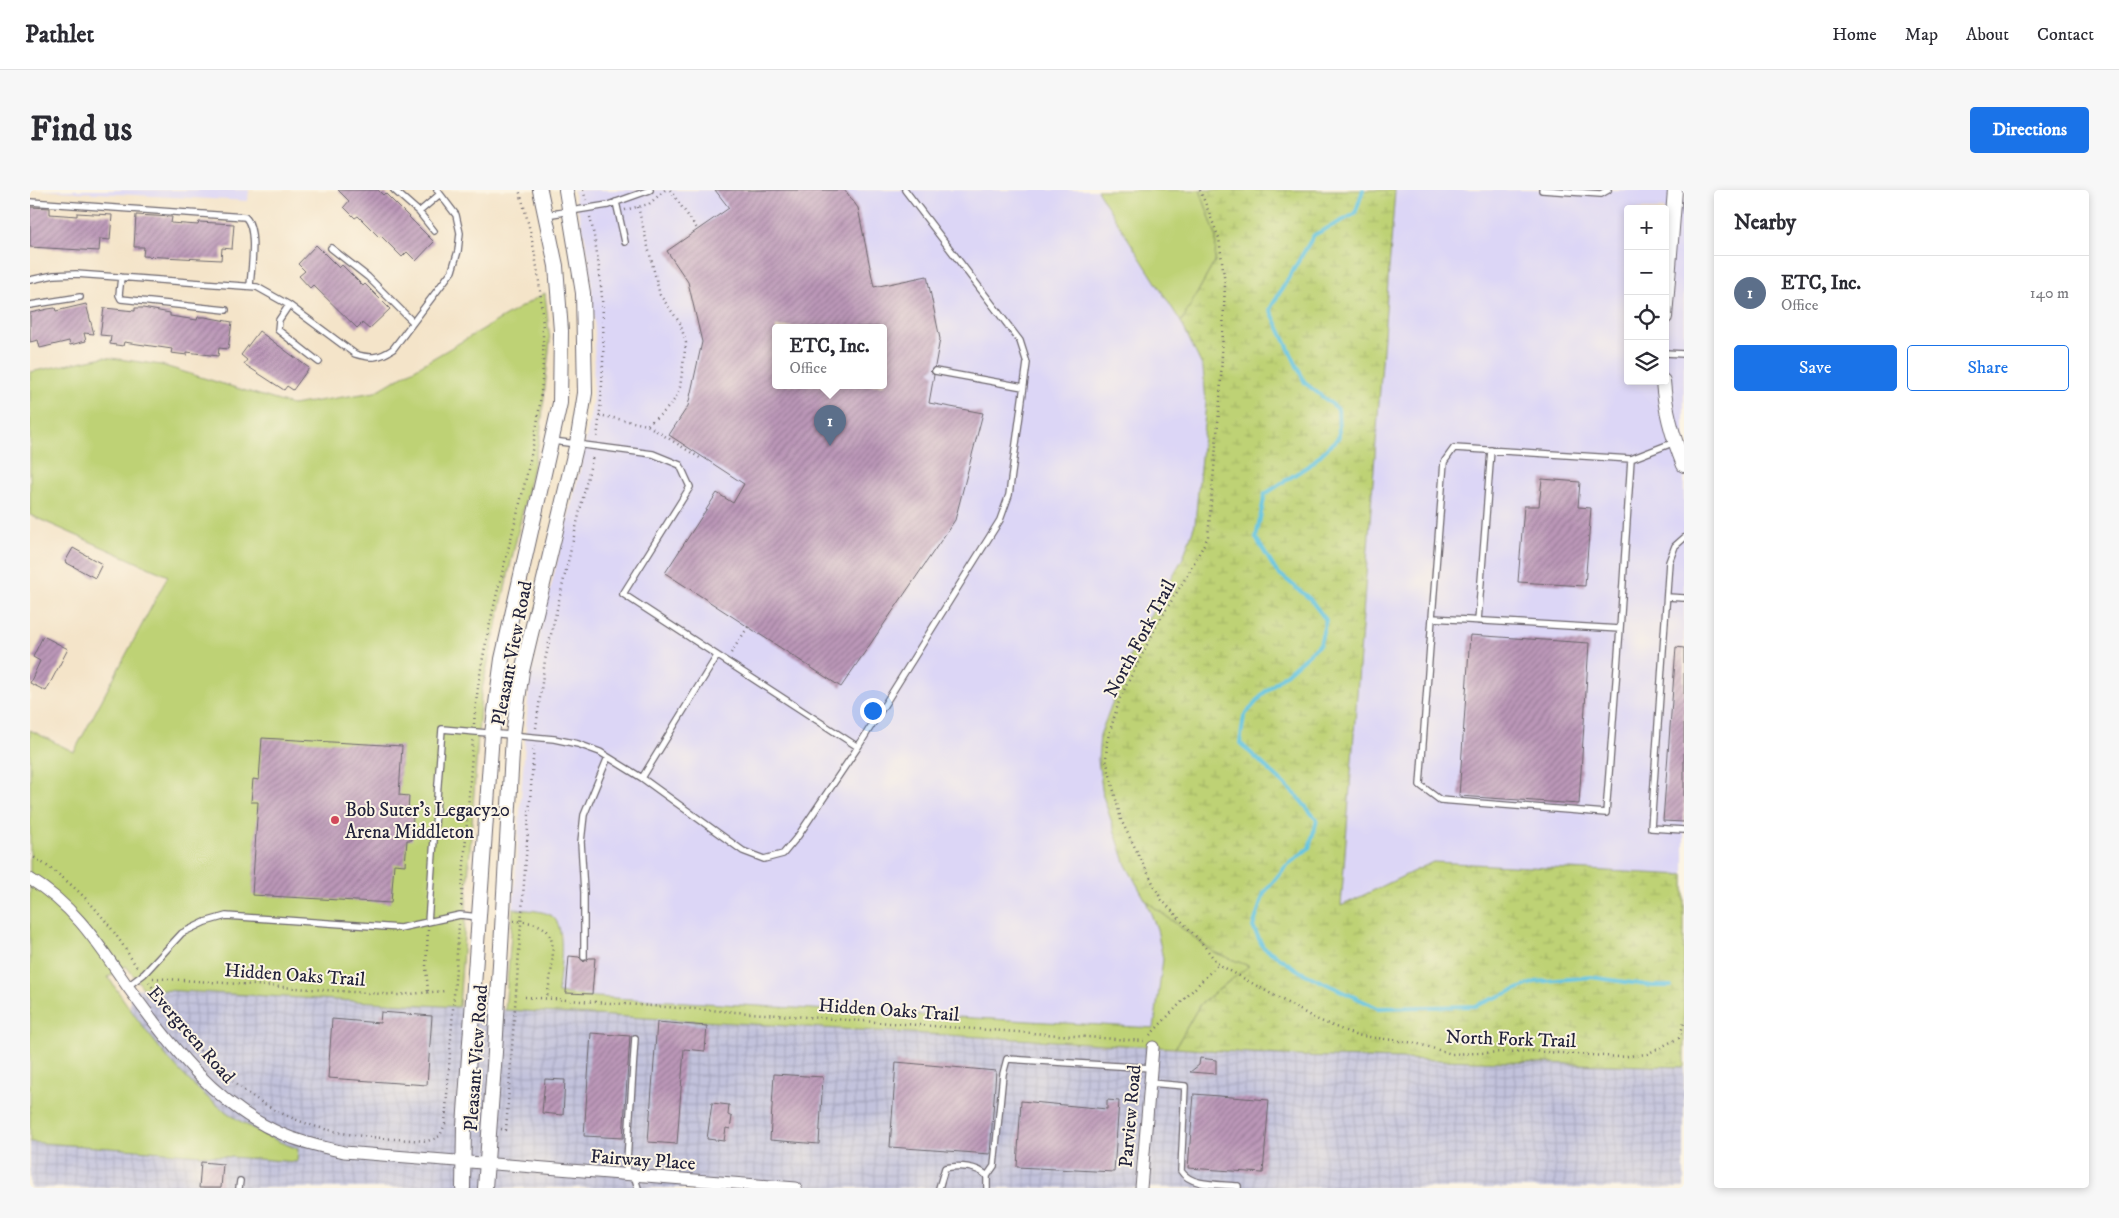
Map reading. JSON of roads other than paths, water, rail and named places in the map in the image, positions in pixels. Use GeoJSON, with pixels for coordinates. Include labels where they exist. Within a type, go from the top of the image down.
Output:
{"type":"FeatureCollection","features":[{"type":"Feature","properties":{"kind":"street","name":"Pleasant View Road"},"geometry":{"type":"LineString","coordinates":[[464,1188],[464,1126],[492,734],[502,659],[560,403],[561,331],[556,266],[540,190]]}},
{"type":"Feature","properties":{"kind":"street","name":"Pleasant View Road"},"geometry":{"type":"LineString","coordinates":[[485,1188],[495,1052],[513,735],[522,671],[577,444],[585,393],[583,293],[566,190]]}},
{"type":"Feature","properties":{"kind":"street"},"geometry":{"type":"LineString","coordinates":[[1667,295],[1675,190]]}},
{"type":"Feature","properties":{"kind":"street"},"geometry":{"type":"LineString","coordinates":[[1664,385],[1667,409],[1675,442],[1684,465]]}},
{"type":"Feature","properties":{"kind":"street","name":"Evergreen Road"},"geometry":{"type":"LineString","coordinates":[[30,878],[60,900],[86,925],[128,986],[179,1052],[207,1084],[241,1112],[281,1134],[306,1144],[344,1152],[486,1164]]}},
{"type":"Feature","properties":{"kind":"street","name":"Parview Road"},"geometry":{"type":"LineString","coordinates":[[1141,1188],[1152,1047]]}},
{"type":"Feature","properties":{"kind":"street","name":"Fairway Place"},"geometry":{"type":"LineString","coordinates":[[486,1164],[630,1175],[686,1184],[796,1188]]}},
{"type":"Feature","properties":{"kind":"lane"},"geometry":{"type":"LineString","coordinates":[[394,190],[419,212],[434,231]]}},
{"type":"Feature","properties":{"kind":"lane"},"geometry":{"type":"LineString","coordinates":[[546,216],[589,210],[650,190]]}},
{"type":"Feature","properties":{"kind":"lane"},"geometry":{"type":"LineString","coordinates":[[428,922],[442,730],[535,737],[578,744],[608,757],[642,778],[743,851],[764,859],[783,854],[798,836],[858,747],[1000,520],[1009,494],[1027,363],[1020,340],[905,190]]}},
{"type":"Feature","properties":{"kind":"lane"},"geometry":{"type":"LineString","coordinates":[[1542,190],[1601,194],[1608,190]]}},
{"type":"Feature","properties":{"kind":"lane"},"geometry":{"type":"LineString","coordinates":[[30,280],[54,275],[76,274],[250,286],[268,292],[289,305],[355,354],[367,358],[382,356],[393,349],[452,271],[458,251],[460,233],[456,216],[439,192],[419,212]]}},
{"type":"Feature","properties":{"kind":"lane"},"geometry":{"type":"LineString","coordinates":[[30,202],[245,217],[249,220],[252,232],[250,286]]}},
{"type":"Feature","properties":{"kind":"lane"},"geometry":{"type":"LineString","coordinates":[[616,202],[625,242]]}},
{"type":"Feature","properties":{"kind":"lane"},"geometry":{"type":"LineString","coordinates":[[331,248],[368,277],[413,322]]}},
{"type":"Feature","properties":{"kind":"lane"},"geometry":{"type":"LineString","coordinates":[[121,277],[119,295],[121,299],[226,310]]}},
{"type":"Feature","properties":{"kind":"lane"},"geometry":{"type":"LineString","coordinates":[[30,305],[80,297]]}},
{"type":"Feature","properties":{"kind":"lane"},"geometry":{"type":"LineString","coordinates":[[289,305],[279,320],[278,330],[319,362]]}},
{"type":"Feature","properties":{"kind":"lane"},"geometry":{"type":"LineString","coordinates":[[1669,353],[1684,354]]}},
{"type":"Feature","properties":{"kind":"lane"},"geometry":{"type":"LineString","coordinates":[[934,371],[1024,387]]}},
{"type":"Feature","properties":{"kind":"lane"},"geometry":{"type":"LineString","coordinates":[[551,441],[596,445],[653,454],[680,465],[690,487],[623,594],[858,747]]}},
{"type":"Feature","properties":{"kind":"lane"},"geometry":{"type":"LineString","coordinates":[[1631,459],[1606,813],[1440,800],[1420,785],[1444,462],[1454,448],[1631,459],[1675,442]]}},
{"type":"Feature","properties":{"kind":"lane"},"geometry":{"type":"LineString","coordinates":[[1478,621],[1491,450]]}},
{"type":"Feature","properties":{"kind":"lane"},"geometry":{"type":"LineString","coordinates":[[1684,538],[1675,546],[1669,562],[1651,828],[1684,830]]}},
{"type":"Feature","properties":{"kind":"lane"},"geometry":{"type":"LineString","coordinates":[[1667,596],[1684,598]]}},
{"type":"Feature","properties":{"kind":"lane"},"geometry":{"type":"LineString","coordinates":[[1432,618],[1620,629]]}},
{"type":"Feature","properties":{"kind":"lane"},"geometry":{"type":"LineString","coordinates":[[642,778],[717,656]]}},
{"type":"Feature","properties":{"kind":"lane"},"geometry":{"type":"LineString","coordinates":[[584,957],[584,892],[580,842],[584,815],[608,757]]}},
{"type":"Feature","properties":{"kind":"lane"},"geometry":{"type":"LineString","coordinates":[[128,986],[144,974],[182,933],[205,922],[226,916],[400,928],[460,914],[479,917]]}},
{"type":"Feature","properties":{"kind":"lane"},"geometry":{"type":"LineString","coordinates":[[635,1038],[630,1175],[638,1188]]}},
{"type":"Feature","properties":{"kind":"lane"},"geometry":{"type":"LineString","coordinates":[[987,1188],[987,1176],[994,1166],[1003,1074],[1007,1059],[1151,1068]]}},
{"type":"Feature","properties":{"kind":"lane"},"geometry":{"type":"LineString","coordinates":[[1150,1083],[1185,1086],[1181,1172],[1184,1176],[1194,1181],[1238,1186],[1238,1188]]}},
{"type":"Feature","properties":{"kind":"lane"},"geometry":{"type":"LineString","coordinates":[[940,1188],[945,1168],[954,1166],[981,1170],[987,1176]]}},
{"type":"Feature","properties":{"kind":"lane"},"geometry":{"type":"LineString","coordinates":[[239,1188],[240,1181]]}},
{"type":"Feature","properties":{"kind":"waterway"},"geometry":{"type":"LineString","coordinates":[[1363,190],[1355,214],[1314,235],[1270,309],[1305,383],[1338,409],[1339,437],[1311,464],[1265,494],[1256,538],[1276,571],[1310,599],[1326,620],[1320,644],[1265,692],[1244,716],[1240,743],[1296,795],[1317,820],[1309,848],[1286,866],[1264,893],[1253,927],[1263,947],[1301,972],[1378,1008],[1475,1006],[1535,982],[1591,977],[1653,986],[1671,986]]}},
{"type":"Feature","properties":{"kind":"place","name":"ETC, Inc."},"geometry":{"type":"Point","coordinates":[830,446]}},
{"type":"Feature","properties":{"kind":"place","name":"Bob Suter's Legacy20 Arena Middleton"},"geometry":{"type":"Point","coordinates":[335,820]}}]}
